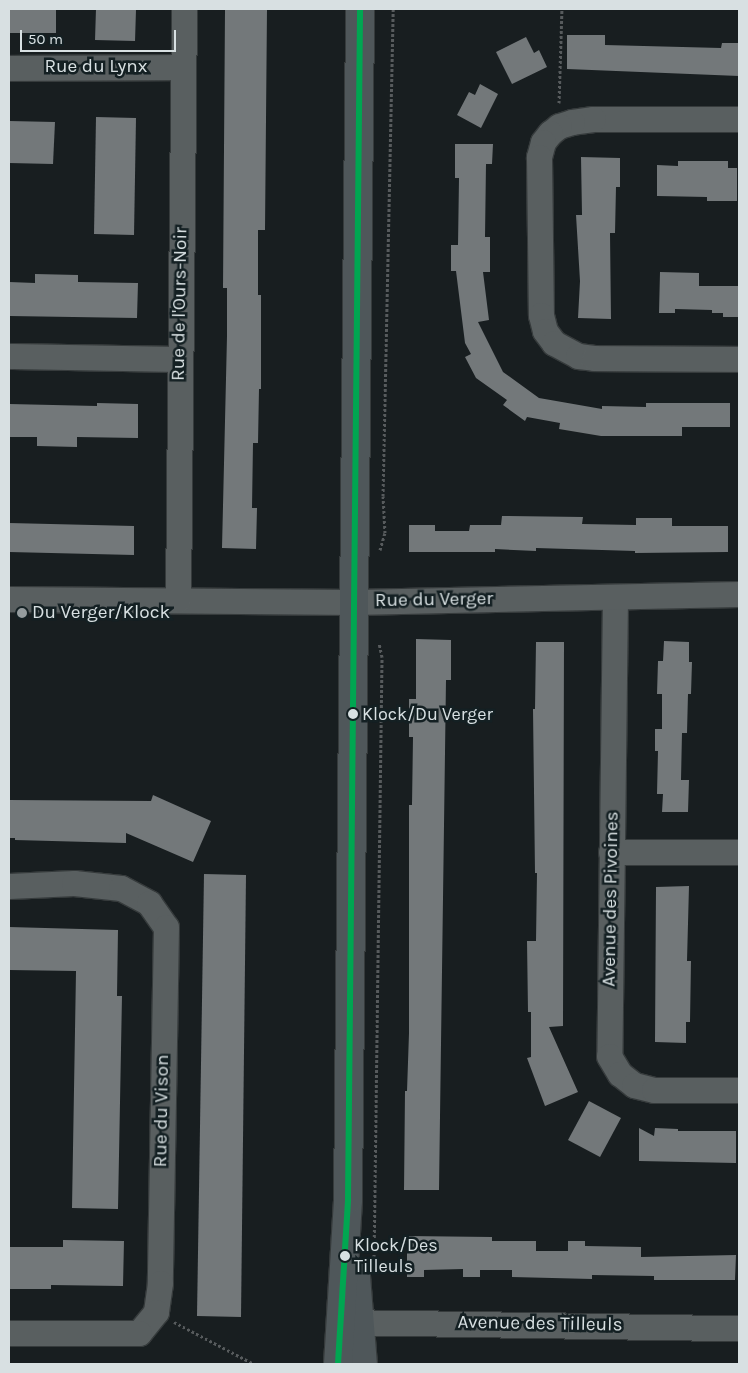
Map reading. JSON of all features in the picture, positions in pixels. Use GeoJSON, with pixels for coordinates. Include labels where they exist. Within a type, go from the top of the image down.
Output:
{"type":"FeatureCollection","features":[{"type":"Feature","properties":{"kind":"main road"},"geometry":{"type":"LineString","coordinates":[[360,9],[348,1200],[351,1322],[363,1364]]}},
{"type":"Feature","properties":{"kind":"main road"},"geometry":{"type":"LineString","coordinates":[[338,1364],[351,1322]]}},
{"type":"Feature","properties":{"kind":"street","name":"Rue de l'Ours-Noir"},"geometry":{"type":"LineString","coordinates":[[178,600],[184,9]]}},
{"type":"Feature","properties":{"kind":"street","name":"Rue du Lynx"},"geometry":{"type":"LineString","coordinates":[[9,68],[184,67]]}},
{"type":"Feature","properties":{"kind":"street"},"geometry":{"type":"LineString","coordinates":[[739,119],[594,119],[559,126],[543,142],[540,157],[541,315],[545,331],[554,343],[578,356],[594,358],[739,360]]}},
{"type":"Feature","properties":{"kind":"street"},"geometry":{"type":"LineString","coordinates":[[9,356],[179,359]]}},
{"type":"Feature","properties":{"kind":"street","name":"Rue du Verger"},"geometry":{"type":"LineString","coordinates":[[9,599],[354,602],[739,594]]}},
{"type":"Feature","properties":{"kind":"street","name":"Avenue des Pivoines"},"geometry":{"type":"LineString","coordinates":[[615,597],[609,1056],[620,1074],[634,1085],[654,1090],[739,1090]]}},
{"type":"Feature","properties":{"kind":"street"},"geometry":{"type":"LineString","coordinates":[[611,852],[739,852]]}},
{"type":"Feature","properties":{"kind":"street","name":"Rue du Vison"},"geometry":{"type":"LineString","coordinates":[[9,886],[74,883],[121,888],[149,903],[166,927],[160,1273],[156,1312]]}},
{"type":"Feature","properties":{"kind":"street"},"geometry":{"type":"LineString","coordinates":[[9,1333],[138,1333],[156,1312]]}},
{"type":"Feature","properties":{"kind":"street","name":"Avenue des Tilleuls"},"geometry":{"type":"LineString","coordinates":[[351,1322],[739,1328]]}},
{"type":"Feature","properties":{"kind":"path"},"geometry":{"type":"LineString","coordinates":[[378,559],[384,533],[382,496],[393,9]]}},
{"type":"Feature","properties":{"kind":"path"},"geometry":{"type":"LineString","coordinates":[[559,126],[562,9]]}},
{"type":"Feature","properties":{"kind":"path"},"geometry":{"type":"LineString","coordinates":[[374,1269],[382,657],[378,640]]}},
{"type":"Feature","properties":{"kind":"path"},"geometry":{"type":"LineString","coordinates":[[156,1312],[254,1364]]}},
{"type":"Feature","properties":{"kind":"building"},"geometry":{"type":"Polygon","coordinates":[[[9,9],[56,9],[56,33],[9,33],[9,9]]]}},
{"type":"Feature","properties":{"kind":"building"},"geometry":{"type":"Polygon","coordinates":[[[96,9],[136,9],[135,41],[95,40],[96,9]]]}},
{"type":"Feature","properties":{"kind":"building"},"geometry":{"type":"Polygon","coordinates":[[[225,9],[267,9],[265,230],[258,230],[258,295],[261,295],[261,389],[259,389],[258,443],[253,443],[252,508],[257,508],[256,549],[222,548],[227,336],[227,288],[223,288],[225,9]]]}},
{"type":"Feature","properties":{"kind":"building"},"geometry":{"type":"Polygon","coordinates":[[[567,35],[605,35],[605,45],[721,48],[722,43],[739,43],[739,76],[567,69],[567,35]]]}},
{"type":"Feature","properties":{"kind":"building"},"geometry":{"type":"Polygon","coordinates":[[[526,37],[534,53],[539,50],[547,67],[512,84],[496,52],[526,37]]]}},
{"type":"Feature","properties":{"kind":"building"},"geometry":{"type":"Polygon","coordinates":[[[480,84],[498,94],[481,128],[457,115],[469,92],[475,95],[480,84]]]}},
{"type":"Feature","properties":{"kind":"building"},"geometry":{"type":"Polygon","coordinates":[[[96,117],[136,118],[134,235],[94,234],[96,117]]]}},
{"type":"Feature","properties":{"kind":"building"},"geometry":{"type":"Polygon","coordinates":[[[9,121],[55,122],[53,164],[9,163],[9,121]]]}},
{"type":"Feature","properties":{"kind":"building"},"geometry":{"type":"Polygon","coordinates":[[[455,144],[493,144],[492,164],[486,164],[485,237],[490,237],[490,272],[483,272],[489,320],[478,322],[503,372],[539,398],[602,409],[602,406],[646,407],[646,403],[730,403],[730,427],[682,427],[682,436],[601,436],[559,429],[560,423],[527,417],[525,421],[503,405],[507,400],[476,378],[465,357],[471,354],[465,343],[456,271],[451,271],[451,245],[458,245],[459,178],[455,178],[455,144]]]}},
{"type":"Feature","properties":{"kind":"building"},"geometry":{"type":"Polygon","coordinates":[[[581,157],[620,158],[620,187],[616,187],[615,233],[610,233],[611,319],[578,318],[580,281],[576,215],[582,215],[581,157]]]}},
{"type":"Feature","properties":{"kind":"building"},"geometry":{"type":"Polygon","coordinates":[[[678,161],[728,161],[728,168],[737,168],[737,201],[707,201],[707,197],[657,196],[657,165],[678,166],[678,161]]]}},
{"type":"Feature","properties":{"kind":"building"},"geometry":{"type":"Polygon","coordinates":[[[660,272],[699,273],[699,286],[739,286],[739,317],[723,317],[723,313],[712,313],[712,310],[675,309],[675,313],[659,313],[660,272]]]}},
{"type":"Feature","properties":{"kind":"building"},"geometry":{"type":"Polygon","coordinates":[[[35,274],[78,275],[78,282],[138,283],[137,318],[9,316],[9,282],[35,283],[35,274]]]}},
{"type":"Feature","properties":{"kind":"building"},"geometry":{"type":"Polygon","coordinates":[[[97,403],[138,404],[138,438],[77,437],[77,447],[37,446],[37,437],[9,437],[9,404],[97,406],[97,403]]]}},
{"type":"Feature","properties":{"kind":"building"},"geometry":{"type":"Polygon","coordinates":[[[502,516],[583,517],[582,524],[636,525],[636,518],[672,518],[672,526],[728,526],[728,552],[635,553],[635,551],[536,548],[536,551],[495,549],[495,552],[409,552],[409,525],[435,525],[435,531],[469,531],[470,525],[501,525],[502,516]]]}},
{"type":"Feature","properties":{"kind":"building"},"geometry":{"type":"Polygon","coordinates":[[[9,523],[134,526],[134,555],[9,552],[9,523]]]}},
{"type":"Feature","properties":{"kind":"building"},"geometry":{"type":"Polygon","coordinates":[[[416,639],[451,640],[451,680],[446,680],[439,1190],[404,1190],[405,1091],[407,1091],[409,1033],[409,805],[412,805],[413,737],[409,737],[409,699],[416,699],[416,639]]]}},
{"type":"Feature","properties":{"kind":"building"},"geometry":{"type":"Polygon","coordinates":[[[664,641],[689,642],[689,662],[692,662],[691,694],[688,694],[687,733],[682,733],[681,780],[689,780],[688,812],[662,812],[663,794],[657,794],[658,751],[655,751],[655,729],[662,729],[662,694],[657,694],[658,661],[663,661],[664,641]]]}},
{"type":"Feature","properties":{"kind":"building"},"geometry":{"type":"Polygon","coordinates":[[[536,642],[564,642],[563,1026],[549,1027],[578,1092],[545,1106],[527,1058],[531,1057],[531,1012],[528,1012],[527,941],[536,941],[537,873],[535,873],[533,709],[535,709],[536,642]]]}},
{"type":"Feature","properties":{"kind":"building"},"geometry":{"type":"Polygon","coordinates":[[[153,795],[211,821],[193,862],[126,833],[126,843],[15,840],[15,838],[9,838],[9,800],[151,801],[153,795]]]}},
{"type":"Feature","properties":{"kind":"building"},"geometry":{"type":"Polygon","coordinates":[[[204,874],[246,875],[241,1317],[197,1316],[204,874]]]}},
{"type":"Feature","properties":{"kind":"building"},"geometry":{"type":"Polygon","coordinates":[[[689,886],[687,961],[691,961],[690,1022],[686,1022],[686,1043],[655,1042],[656,887],[689,886]]]}},
{"type":"Feature","properties":{"kind":"building"},"geometry":{"type":"Polygon","coordinates":[[[9,927],[118,930],[117,996],[122,996],[118,1209],[72,1208],[76,971],[9,970],[9,927]]]}},
{"type":"Feature","properties":{"kind":"building"},"geometry":{"type":"Polygon","coordinates":[[[589,1101],[621,1118],[600,1157],[568,1140],[589,1101]]]}},
{"type":"Feature","properties":{"kind":"building"},"geometry":{"type":"Polygon","coordinates":[[[639,1128],[654,1136],[655,1128],[678,1129],[678,1131],[736,1131],[736,1163],[639,1161],[639,1128]]]}},
{"type":"Feature","properties":{"kind":"building"},"geometry":{"type":"Polygon","coordinates":[[[407,1236],[492,1237],[492,1241],[536,1241],[536,1251],[568,1251],[568,1241],[585,1241],[585,1246],[641,1247],[641,1257],[736,1255],[735,1280],[654,1280],[654,1276],[592,1275],[592,1279],[512,1277],[512,1270],[480,1270],[480,1277],[463,1277],[463,1269],[424,1270],[424,1277],[407,1277],[407,1236]]]}},
{"type":"Feature","properties":{"kind":"building"},"geometry":{"type":"Polygon","coordinates":[[[63,1240],[124,1241],[123,1286],[51,1285],[51,1289],[9,1289],[9,1247],[63,1247],[63,1240]]]}},
{"type":"Feature","properties":{"kind":"transit line"},"geometry":{"type":"LineString","coordinates":[[338,1364],[348,1200],[360,9]]}},
{"type":"Feature","properties":{"kind":"place","name":"Du Verger/Klock"},"geometry":{"type":"Point","coordinates":[22,613]}},
{"type":"Feature","properties":{"kind":"place","name":"Klock/Du Verger"},"geometry":{"type":"Point","coordinates":[353,714]}},
{"type":"Feature","properties":{"kind":"place","name":"Klock/Des Tilleuls"},"geometry":{"type":"Point","coordinates":[345,1256]}}]}
